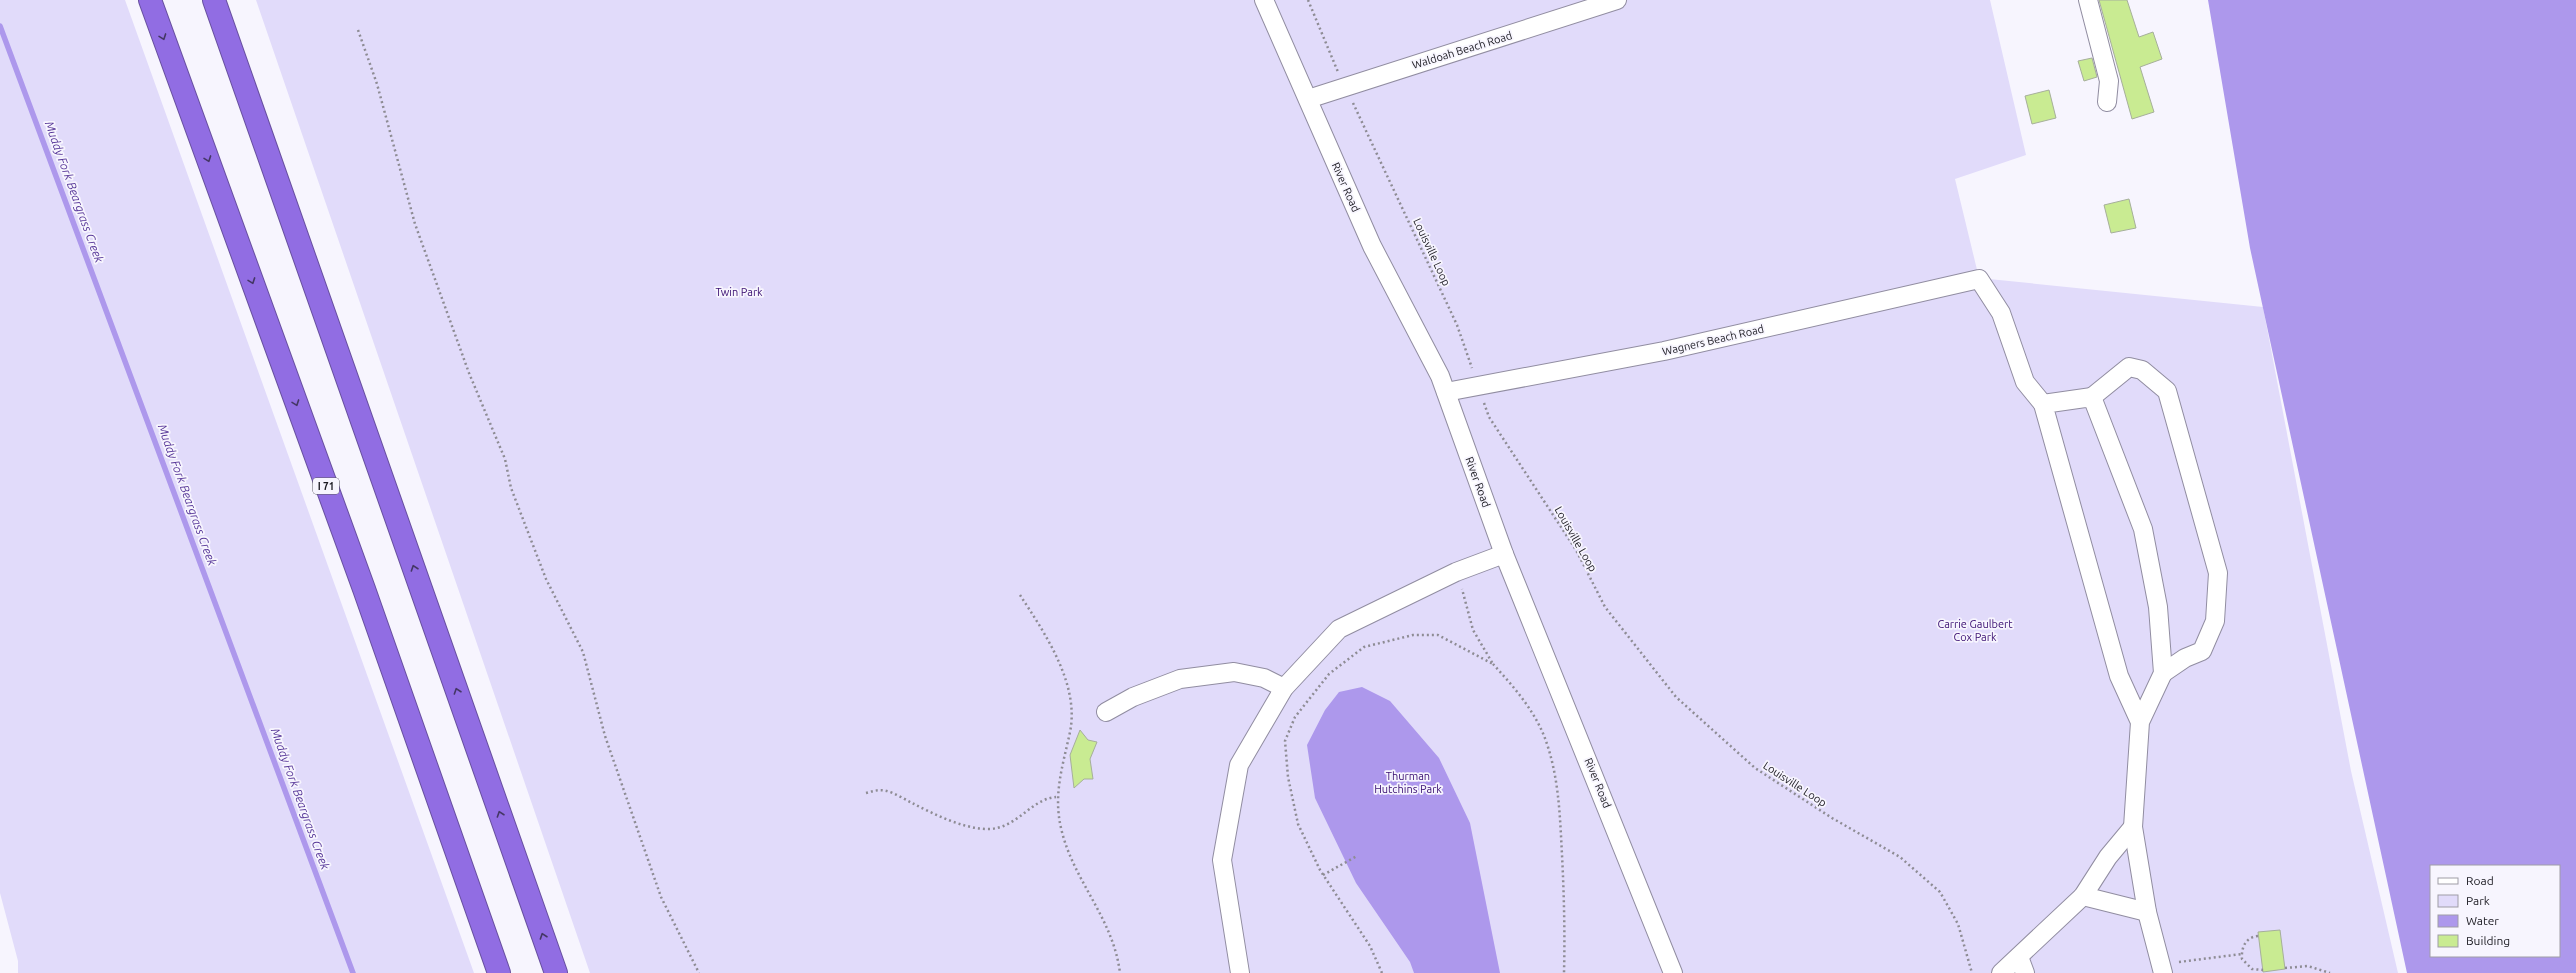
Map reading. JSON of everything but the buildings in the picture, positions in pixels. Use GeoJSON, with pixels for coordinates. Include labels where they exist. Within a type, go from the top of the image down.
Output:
{"type":"FeatureCollection","features":[{"type":"Feature","properties":{"kind":"highway","name":"I 71"},"geometry":{"type":"LineString","coordinates":[[150,0],[361,582],[499,973]]}},
{"type":"Feature","properties":{"kind":"highway"},"geometry":{"type":"LineString","coordinates":[[214,0],[556,973]]}},
{"type":"Feature","properties":{"kind":"street","name":"River Road"},"geometry":{"type":"LineString","coordinates":[[1264,0],[1372,246],[1440,376],[1504,554],[1673,973]]}},
{"type":"Feature","properties":{"kind":"street","name":"Waldoah Beach Road"},"geometry":{"type":"LineString","coordinates":[[1308,99],[1617,0]]}},
{"type":"Feature","properties":{"kind":"street"},"geometry":{"type":"LineString","coordinates":[[2088,0],[2109,81],[2107,102]]}},
{"type":"Feature","properties":{"kind":"street","name":"Wagners Beach Road"},"geometry":{"type":"LineString","coordinates":[[1446,392],[1664,351],[1979,279],[2001,312],[2025,382],[2043,404]]}},
{"type":"Feature","properties":{"kind":"street"},"geometry":{"type":"LineString","coordinates":[[2140,722],[2119,676],[2043,404],[2092,397],[2129,367],[2142,370],[2167,391],[2218,573],[2215,621],[2202,651],[2185,658],[2163,673]]}},
{"type":"Feature","properties":{"kind":"street"},"geometry":{"type":"LineString","coordinates":[[2092,397],[2143,529],[2158,607],[2163,673],[2140,722],[2133,827],[2148,912],[2162,969]]}},
{"type":"Feature","properties":{"kind":"street"},"geometry":{"type":"LineString","coordinates":[[1240,973],[1222,860],[1240,765],[1284,688],[1339,629],[1456,572],[1504,554]]}},
{"type":"Feature","properties":{"kind":"street"},"geometry":{"type":"LineString","coordinates":[[1106,712],[1133,697],[1180,679],[1234,672],[1264,678],[1284,688]]}},
{"type":"Feature","properties":{"kind":"street"},"geometry":{"type":"LineString","coordinates":[[2001,973],[2022,965],[2083,896],[2108,857],[2133,827]]}},
{"type":"Feature","properties":{"kind":"street"},"geometry":{"type":"LineString","coordinates":[[2083,896],[2148,912]]}},
{"type":"Feature","properties":{"kind":"path","name":"Louisville Loop"},"geometry":{"type":"LineString","coordinates":[[1308,0],[1324,43],[1458,325],[1489,417],[1576,550],[1605,607],[1676,697],[1755,768],[1832,818],[1900,857],[1940,892],[1958,924],[1972,973]]}},
{"type":"Feature","properties":{"kind":"path"},"geometry":{"type":"LineString","coordinates":[[358,30],[377,84],[415,224],[469,373],[505,459],[511,488],[546,579],[583,652],[604,736],[662,897],[699,973]]}},
{"type":"Feature","properties":{"kind":"path"},"geometry":{"type":"LineString","coordinates":[[1456,572],[1473,630],[1493,664],[1514,687],[1534,716],[1547,743],[1558,787],[1566,930],[1564,973]]}},
{"type":"Feature","properties":{"kind":"path"},"geometry":{"type":"LineString","coordinates":[[1020,595],[1053,649],[1064,676],[1070,704],[1070,730],[1056,796],[1061,828],[1070,853],[1112,934],[1120,973]]}},
{"type":"Feature","properties":{"kind":"path"},"geometry":{"type":"LineString","coordinates":[[1382,973],[1370,946],[1323,875],[1298,824],[1288,777],[1285,741],[1295,717],[1329,674],[1364,647],[1413,635],[1438,635],[1493,664]]}},
{"type":"Feature","properties":{"kind":"path"},"geometry":{"type":"LineString","coordinates":[[866,793],[876,790],[888,791],[938,816],[986,829],[1000,828],[1021,818],[1048,797],[1056,796]]}},
{"type":"Feature","properties":{"kind":"path"},"geometry":{"type":"LineString","coordinates":[[1323,875],[1358,856]]}},
{"type":"Feature","properties":{"kind":"path"},"geometry":{"type":"LineString","coordinates":[[2258,936],[2249,939],[2242,954],[2247,965],[2252,969],[2262,970]]}},
{"type":"Feature","properties":{"kind":"path"},"geometry":{"type":"LineString","coordinates":[[2162,969],[2242,954]]}},
{"type":"Feature","properties":{"kind":"path"},"geometry":{"type":"LineString","coordinates":[[2285,968],[2308,966],[2330,973]]}},
{"type":"Feature","properties":{"kind":"green space"},"geometry":{"type":"Polygon","coordinates":[[[0,0],[125,0],[474,973],[18,973],[18,961],[0,893],[0,0]]]}},
{"type":"Feature","properties":{"kind":"green space"},"geometry":{"type":"Polygon","coordinates":[[[256,0],[1990,0],[2026,155],[1955,179],[1979,278],[2263,307],[2351,771],[2398,973],[590,973],[256,0]]]}},
{"type":"Feature","properties":{"kind":"water"},"geometry":{"type":"Polygon","coordinates":[[[2208,0],[2576,0],[2576,973],[2407,973],[2250,248],[2208,0]]]}},
{"type":"Feature","properties":{"kind":"water"},"geometry":{"type":"Polygon","coordinates":[[[1362,687],[1390,701],[1439,758],[1470,823],[1500,973],[1414,973],[1410,962],[1356,883],[1315,798],[1307,745],[1325,710],[1339,692],[1362,687]]]}},
{"type":"Feature","properties":{"kind":"waterway","name":"Muddy Fork Beargrass Creek"},"geometry":{"type":"LineString","coordinates":[[0,26],[353,973]]}},
{"type":"Feature","properties":{"kind":"park label","name":"Twin Park"},"geometry":{"type":"Point","coordinates":[739,292]}},
{"type":"Feature","properties":{"kind":"park label","name":"Carrie Gaulbert Cox Park"},"geometry":{"type":"Point","coordinates":[1975,630]}},
{"type":"Feature","properties":{"kind":"park label","name":"Thurman Hutchins Park"},"geometry":{"type":"Point","coordinates":[1408,782]}}]}
